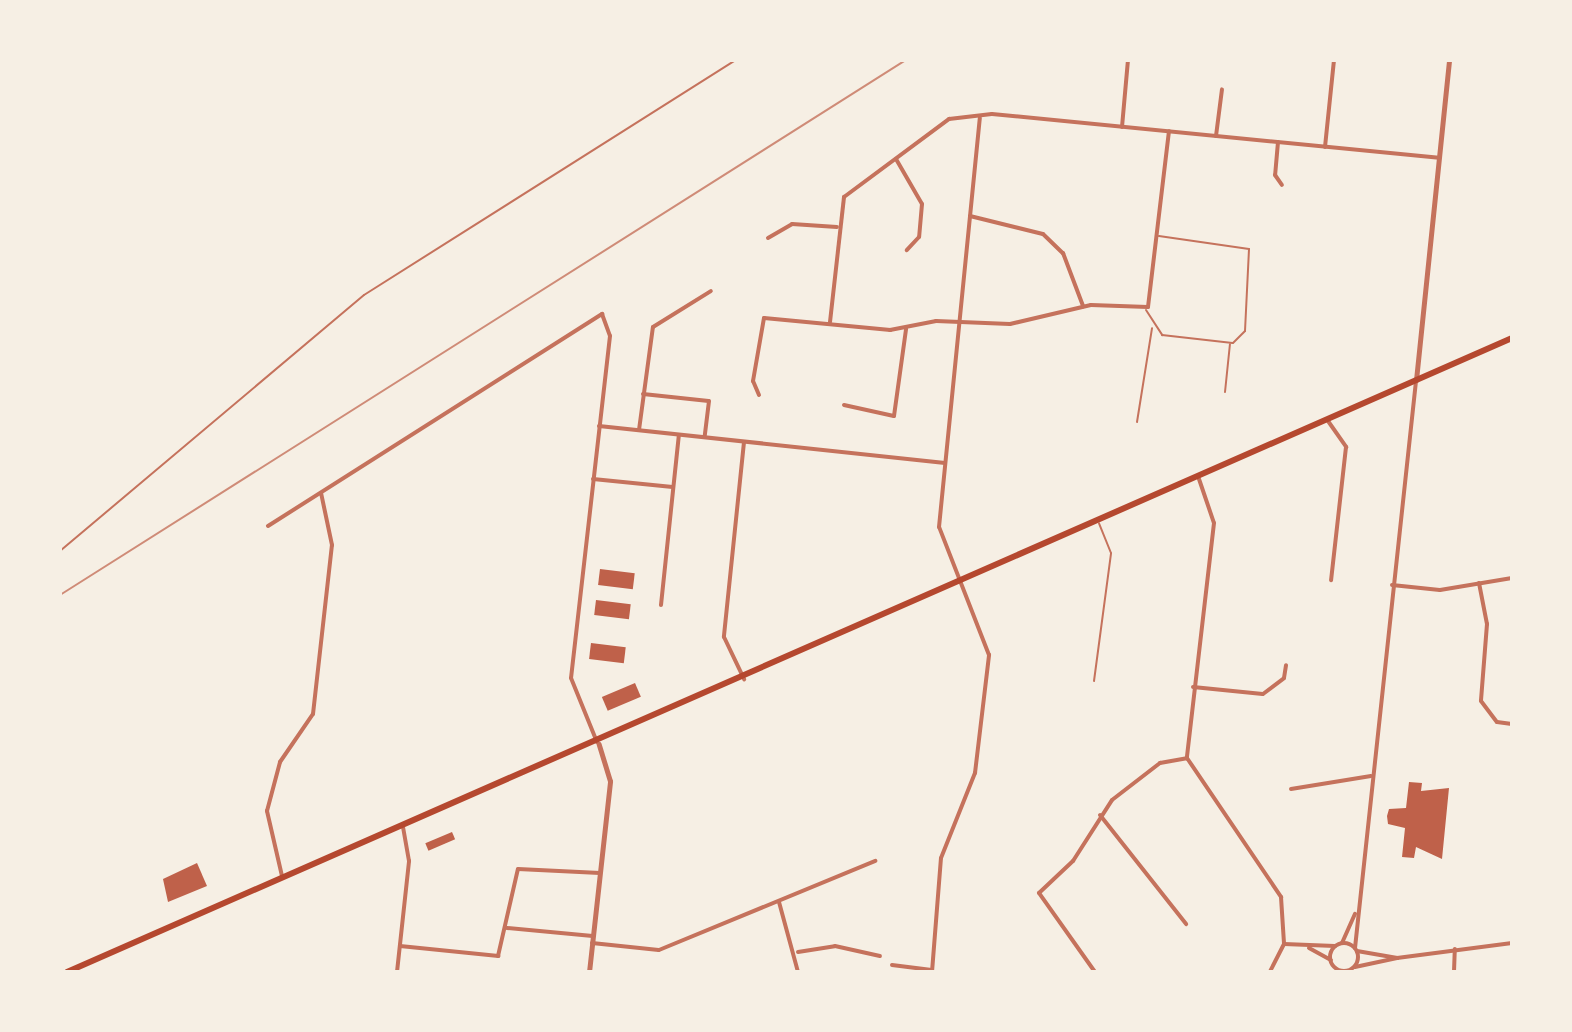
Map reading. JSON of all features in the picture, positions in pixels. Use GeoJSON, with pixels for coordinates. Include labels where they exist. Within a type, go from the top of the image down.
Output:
{"type":"FeatureCollection","features":[{"type":"Feature","properties":{"kind":"main road"},"geometry":{"type":"LineString","coordinates":[[67,972],[599,744],[1512,338]]}},
{"type":"Feature","properties":{"kind":"street"},"geometry":{"type":"LineString","coordinates":[[1122,127],[1128,60]]}},
{"type":"Feature","properties":{"kind":"street"},"geometry":{"type":"LineString","coordinates":[[1325,147],[1334,60]]}},
{"type":"Feature","properties":{"kind":"street"},"geometry":{"type":"LineString","coordinates":[[1350,970],[1356,950],[1356,912],[1449,60]]}},
{"type":"Feature","properties":{"kind":"street"},"geometry":{"type":"LineString","coordinates":[[1216,136],[1222,89]]}},
{"type":"Feature","properties":{"kind":"street"},"geometry":{"type":"LineString","coordinates":[[892,965],[932,971],[941,858],[975,773],[989,669],[986,640],[941,541],[945,463],[980,118]]}},
{"type":"Feature","properties":{"kind":"street"},"geometry":{"type":"LineString","coordinates":[[830,322],[837,227],[844,197],[949,119],[980,118],[1122,127],[1439,158]]}},
{"type":"Feature","properties":{"kind":"street"},"geometry":{"type":"LineString","coordinates":[[759,395],[753,381],[762,319],[906,328],[959,323],[1010,324],[1083,306],[1145,308],[1159,236],[1169,131]]}},
{"type":"Feature","properties":{"kind":"street"},"geometry":{"type":"LineString","coordinates":[[1278,142],[1275,175],[1282,185]]}},
{"type":"Feature","properties":{"kind":"street"},"geometry":{"type":"LineString","coordinates":[[896,159],[922,204],[919,237],[907,250]]}},
{"type":"Feature","properties":{"kind":"street"},"geometry":{"type":"LineString","coordinates":[[970,216],[1043,234],[1063,253],[1083,306]]}},
{"type":"Feature","properties":{"kind":"street"},"geometry":{"type":"LineString","coordinates":[[768,238],[792,224],[837,227]]}},
{"type":"Feature","properties":{"kind":"street"},"geometry":{"type":"LineString","coordinates":[[639,430],[653,327],[711,291]]}},
{"type":"Feature","properties":{"kind":"street"},"geometry":{"type":"LineString","coordinates":[[268,526],[602,314],[610,336],[571,678],[599,744],[610,781],[589,972]]}},
{"type":"Feature","properties":{"kind":"street"},"geometry":{"type":"LineString","coordinates":[[844,405],[894,416],[906,328]]}},
{"type":"Feature","properties":{"kind":"street"},"geometry":{"type":"LineString","coordinates":[[643,394],[709,401],[705,438]]}},
{"type":"Feature","properties":{"kind":"street"},"geometry":{"type":"LineString","coordinates":[[1328,421],[1346,447],[1331,580]]}},
{"type":"Feature","properties":{"kind":"street"},"geometry":{"type":"LineString","coordinates":[[599,426],[945,463]]}},
{"type":"Feature","properties":{"kind":"street"},"geometry":{"type":"LineString","coordinates":[[661,605],[679,435]]}},
{"type":"Feature","properties":{"kind":"street"},"geometry":{"type":"LineString","coordinates":[[744,442],[724,637],[744,679]]}},
{"type":"Feature","properties":{"kind":"street"},"geometry":{"type":"LineString","coordinates":[[593,479],[673,487]]}},
{"type":"Feature","properties":{"kind":"street"},"geometry":{"type":"LineString","coordinates":[[1199,479],[1214,523],[1187,758],[1269,872],[1281,897],[1284,944],[1270,972]]}},
{"type":"Feature","properties":{"kind":"street"},"geometry":{"type":"LineString","coordinates":[[283,879],[267,811],[280,762],[313,714],[332,545],[321,493]]}},
{"type":"Feature","properties":{"kind":"street"},"geometry":{"type":"LineString","coordinates":[[1392,585],[1440,590],[1512,578]]}},
{"type":"Feature","properties":{"kind":"street"},"geometry":{"type":"LineString","coordinates":[[1479,583],[1487,624],[1486,714],[1512,724]]}},
{"type":"Feature","properties":{"kind":"street"},"geometry":{"type":"LineString","coordinates":[[1193,687],[1263,694],[1284,678],[1286,665]]}},
{"type":"Feature","properties":{"kind":"street"},"geometry":{"type":"LineString","coordinates":[[1095,972],[1039,893],[1073,861],[1100,815],[1160,763],[1187,758]]}},
{"type":"Feature","properties":{"kind":"street"},"geometry":{"type":"LineString","coordinates":[[1291,789],[1371,776]]}},
{"type":"Feature","properties":{"kind":"street"},"geometry":{"type":"LineString","coordinates":[[1100,815],[1186,924]]}},
{"type":"Feature","properties":{"kind":"street"},"geometry":{"type":"LineString","coordinates":[[397,972],[409,861],[403,828]]}},
{"type":"Feature","properties":{"kind":"street"},"geometry":{"type":"LineString","coordinates":[[507,928],[659,950],[875,861]]}},
{"type":"Feature","properties":{"kind":"street"},"geometry":{"type":"LineString","coordinates":[[400,946],[500,955],[518,869],[600,873]]}},
{"type":"Feature","properties":{"kind":"street"},"geometry":{"type":"LineString","coordinates":[[779,902],[798,952],[798,972]]}},
{"type":"Feature","properties":{"kind":"street"},"geometry":{"type":"LineString","coordinates":[[1284,944],[1309,948],[1342,943],[1356,912]]}},
{"type":"Feature","properties":{"kind":"street"},"geometry":{"type":"LineString","coordinates":[[1342,943],[1356,950],[1397,958]]}},
{"type":"Feature","properties":{"kind":"street"},"geometry":{"type":"LineString","coordinates":[[1309,948],[1332,966],[1350,970],[1397,958],[1512,943]]}},
{"type":"Feature","properties":{"kind":"street"},"geometry":{"type":"LineString","coordinates":[[798,952],[835,946],[880,956]]}},
{"type":"Feature","properties":{"kind":"street"},"geometry":{"type":"LineString","coordinates":[[1332,966],[1335,946]]}},
{"type":"Feature","properties":{"kind":"street"},"geometry":{"type":"LineString","coordinates":[[1454,972],[1455,949]]}},
{"type":"Feature","properties":{"kind":"lane"},"geometry":{"type":"LineString","coordinates":[[60,551],[364,295],[736,60]]}},
{"type":"Feature","properties":{"kind":"lane"},"geometry":{"type":"LineString","coordinates":[[1145,308],[1153,327],[1162,335],[1231,343],[1240,338],[1249,249],[1159,236]]}},
{"type":"Feature","properties":{"kind":"lane"},"geometry":{"type":"LineString","coordinates":[[1137,422],[1153,327]]}},
{"type":"Feature","properties":{"kind":"lane"},"geometry":{"type":"LineString","coordinates":[[1225,392],[1231,343]]}},
{"type":"Feature","properties":{"kind":"lane"},"geometry":{"type":"LineString","coordinates":[[1094,681],[1111,553],[1099,523]]}},
{"type":"Feature","properties":{"kind":"building"},"geometry":{"type":"Polygon","coordinates":[[[600,569],[635,573],[633,589],[598,585],[600,569]]]}},
{"type":"Feature","properties":{"kind":"building"},"geometry":{"type":"Polygon","coordinates":[[[596,600],[631,604],[629,619],[594,615],[596,600]]]}},
{"type":"Feature","properties":{"kind":"building"},"geometry":{"type":"Polygon","coordinates":[[[591,643],[626,647],[624,663],[589,659],[591,643]]]}},
{"type":"Feature","properties":{"kind":"building"},"geometry":{"type":"Polygon","coordinates":[[[635,683],[641,697],[608,711],[602,697],[635,683]]]}},
{"type":"Feature","properties":{"kind":"building"},"geometry":{"type":"Polygon","coordinates":[[[1409,782],[1422,783],[1421,791],[1449,788],[1442,859],[1416,847],[1414,858],[1402,857],[1405,828],[1388,824],[1387,816],[1389,809],[1406,808],[1409,782]]]}},
{"type":"Feature","properties":{"kind":"building"},"geometry":{"type":"Polygon","coordinates":[[[452,832],[455,839],[428,851],[425,843],[452,832]]]}},
{"type":"Feature","properties":{"kind":"building"},"geometry":{"type":"Polygon","coordinates":[[[197,863],[207,886],[168,902],[163,879],[197,863]]]}},
{"type":"Feature","properties":{"kind":"railway"},"geometry":{"type":"LineString","coordinates":[[60,595],[906,60]]}}]}
